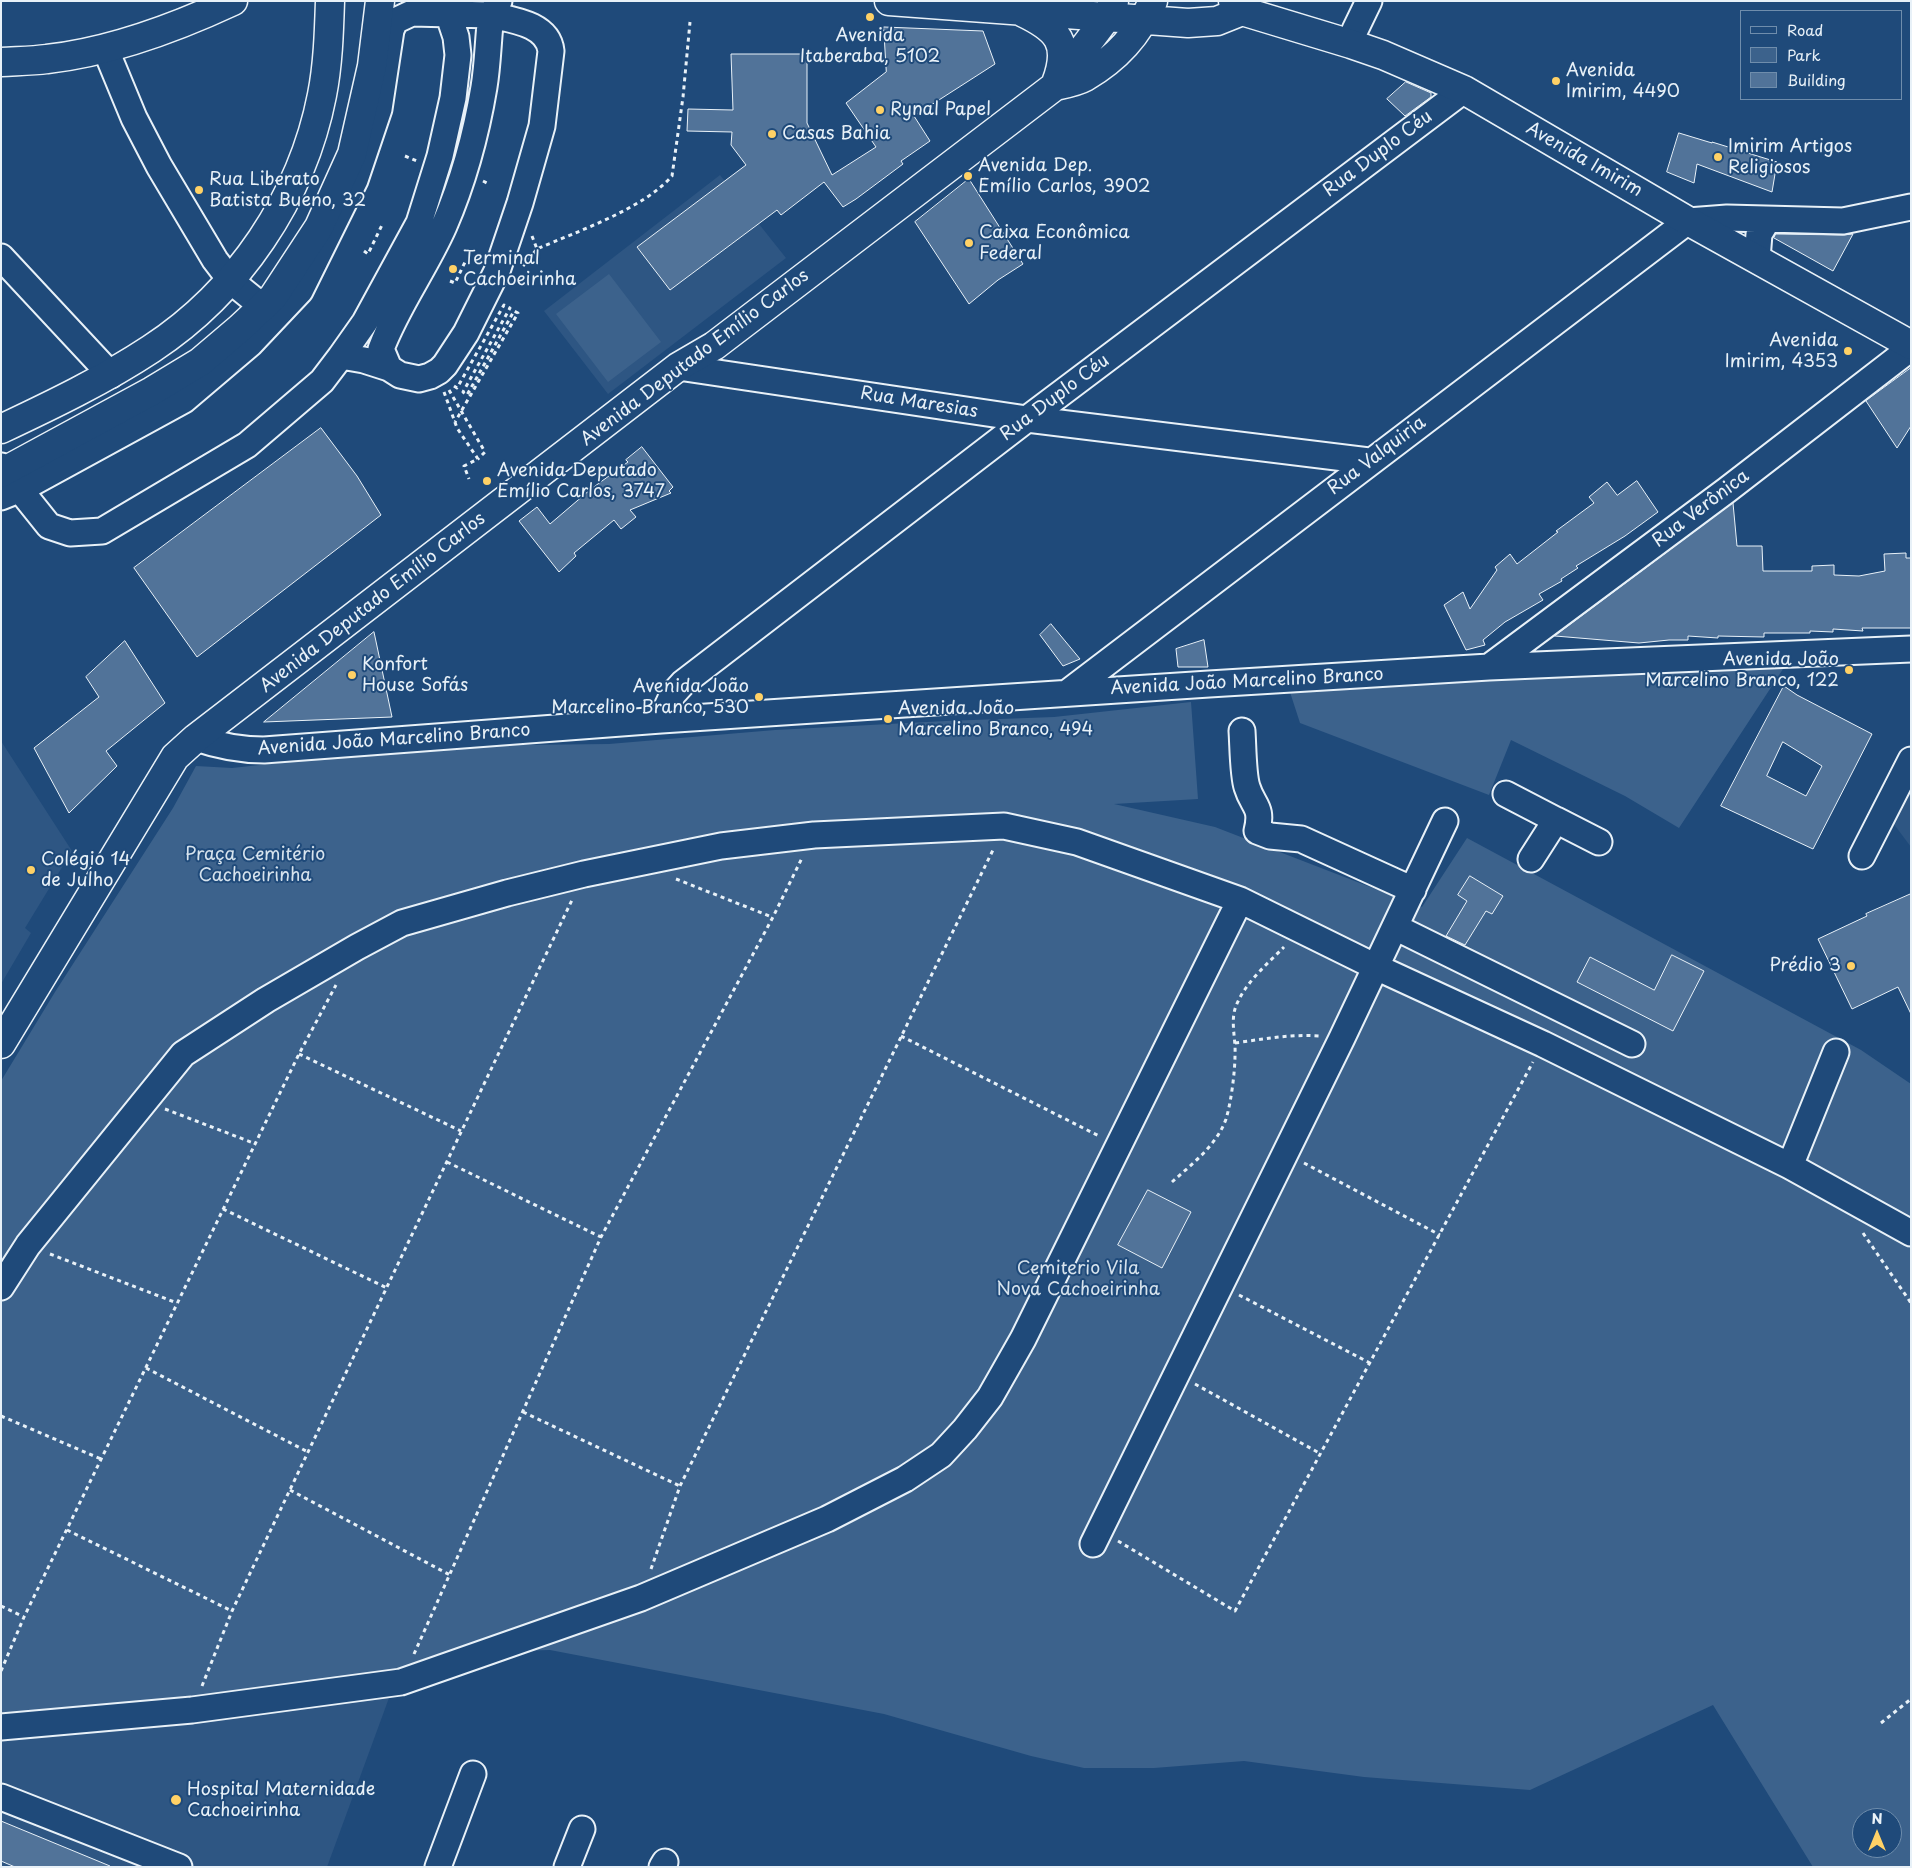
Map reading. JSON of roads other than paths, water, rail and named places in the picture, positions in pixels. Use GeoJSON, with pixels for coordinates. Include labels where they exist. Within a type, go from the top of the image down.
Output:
{"type":"FeatureCollection","features":[{"type":"Feature","properties":{"kind":"main road"},"geometry":{"type":"LineString","coordinates":[[1,62],[50,52],[105,48],[159,31],[233,1]]}},
{"type":"Feature","properties":{"kind":"main road"},"geometry":{"type":"LineString","coordinates":[[6,479],[200,362],[274,296],[319,227],[352,154],[372,66],[380,1]]}},
{"type":"Feature","properties":{"kind":"main road","name":"Avenida Imirim"},"geometry":{"type":"LineString","coordinates":[[889,1],[1149,11],[1203,22],[1223,19],[1248,7],[1383,55],[1464,90],[1688,221],[1911,347]]}},
{"type":"Feature","properties":{"kind":"main road"},"geometry":{"type":"LineString","coordinates":[[1,429],[111,375],[153,348],[198,313],[231,281],[271,225],[293,186],[311,140],[322,95],[328,47],[329,2]]}},
{"type":"Feature","properties":{"kind":"main road"},"geometry":{"type":"LineString","coordinates":[[1038,8],[1034,18],[1059,38],[1063,48],[1062,61],[1055,86]]}},
{"type":"Feature","properties":{"kind":"main road","name":"Avenida Deputado Emílio Carlos"},"geometry":{"type":"LineString","coordinates":[[1,1044],[175,758],[196,738],[678,367],[714,346],[1055,86],[1111,9]]}},
{"type":"Feature","properties":{"kind":"main road","name":"Avenida Deputado Emílio Carlos"},"geometry":{"type":"LineString","coordinates":[[1055,86],[1083,78],[1123,50],[1149,11]]}},
{"type":"Feature","properties":{"kind":"street"},"geometry":{"type":"LineString","coordinates":[[1351,44],[1358,23],[1370,1]]}},
{"type":"Feature","properties":{"kind":"street"},"geometry":{"type":"LineString","coordinates":[[341,356],[364,360],[389,368],[400,375],[420,379],[430,376],[445,365],[466,334],[497,271],[520,202],[542,126],[551,51],[550,41],[544,34],[495,8],[446,8],[412,13],[395,21],[391,30],[379,109],[355,180],[300,291],[250,344],[184,400],[6,479],[49,526],[70,533],[102,531],[247,445],[322,381],[365,322],[419,223],[437,167],[453,98],[458,55],[456,37],[446,8]]}},
{"type":"Feature","properties":{"kind":"street"},"geometry":{"type":"LineString","coordinates":[[389,368],[380,349],[394,316],[426,263],[444,225],[472,146],[484,86],[495,8]]}},
{"type":"Feature","properties":{"kind":"street"},"geometry":{"type":"LineString","coordinates":[[105,48],[134,118],[158,166],[215,260],[231,281],[263,307]]}},
{"type":"Feature","properties":{"kind":"street","name":"Rua Duplo Céu"},"geometry":{"type":"LineString","coordinates":[[661,720],[673,694],[682,683],[1027,419],[1464,90]]}},
{"type":"Feature","properties":{"kind":"street"},"geometry":{"type":"LineString","coordinates":[[1688,221],[1727,218],[1767,221],[1843,221],[1911,207]]}},
{"type":"Feature","properties":{"kind":"street","name":"Rua Valquiria"},"geometry":{"type":"LineString","coordinates":[[1067,692],[1369,461],[1688,221]]}},
{"type":"Feature","properties":{"kind":"street"},"geometry":{"type":"LineString","coordinates":[[1757,259],[1759,234],[1767,221]]}},
{"type":"Feature","properties":{"kind":"street"},"geometry":{"type":"LineString","coordinates":[[1,257],[111,375]]}},
{"type":"Feature","properties":{"kind":"street","name":"Rua Verônica"},"geometry":{"type":"LineString","coordinates":[[1488,667],[1727,490],[1911,347]]}},
{"type":"Feature","properties":{"kind":"street","name":"Rua Maresias"},"geometry":{"type":"LineString","coordinates":[[678,367],[1027,419],[1369,461]]}},
{"type":"Feature","properties":{"kind":"street","name":"Avenida João Marcelino Branco"},"geometry":{"type":"LineString","coordinates":[[196,738],[221,747],[264,750],[661,720],[908,705],[1067,692],[1488,667],[1911,649]]}},
{"type":"Feature","properties":{"kind":"street"},"geometry":{"type":"LineString","coordinates":[[1242,731],[1246,786],[1258,810],[1260,820],[1257,831],[1270,836],[1302,839],[1413,890]]}},
{"type":"Feature","properties":{"kind":"street"},"geometry":{"type":"LineString","coordinates":[[1862,856],[1911,760]]}},
{"type":"Feature","properties":{"kind":"street"},"geometry":{"type":"LineString","coordinates":[[1506,794],[1599,842]]}},
{"type":"Feature","properties":{"kind":"street"},"geometry":{"type":"LineString","coordinates":[[1531,859],[1556,820]]}},
{"type":"Feature","properties":{"kind":"street"},"geometry":{"type":"LineString","coordinates":[[1097,1537],[1396,927],[1445,821]]}},
{"type":"Feature","properties":{"kind":"street"},"geometry":{"type":"LineString","coordinates":[[1,1287],[28,1246],[183,1054],[266,1000],[402,923],[507,893],[584,874],[721,846],[814,835],[1004,826],[1077,842],[1240,900],[1543,1044],[1790,1166],[1911,1233]]}},
{"type":"Feature","properties":{"kind":"street"},"geometry":{"type":"LineString","coordinates":[[1,1728],[192,1710],[401,1682],[641,1598],[827,1519],[905,1478],[941,1455],[965,1429],[990,1397],[1018,1348],[1240,900]]}},
{"type":"Feature","properties":{"kind":"street"},"geometry":{"type":"LineString","coordinates":[[1396,927],[1632,1044]]}},
{"type":"Feature","properties":{"kind":"street"},"geometry":{"type":"LineString","coordinates":[[1790,1166],[1836,1052]]}},
{"type":"Feature","properties":{"kind":"street"},"geometry":{"type":"LineString","coordinates":[[438,1867],[473,1774]]}},
{"type":"Feature","properties":{"kind":"street"},"geometry":{"type":"LineString","coordinates":[[1,1796],[179,1867]]}},
{"type":"Feature","properties":{"kind":"street"},"geometry":{"type":"LineString","coordinates":[[567,1867],[582,1829]]}},
{"type":"Feature","properties":{"kind":"place","name":"Avenida Itaberaba, 5102"},"geometry":{"type":"Point","coordinates":[870,17]}},
{"type":"Feature","properties":{"kind":"place","name":"Avenida Imirim, 4490"},"geometry":{"type":"Point","coordinates":[1556,81]}},
{"type":"Feature","properties":{"kind":"place","name":"Rynal Papel"},"geometry":{"type":"Point","coordinates":[880,110]}},
{"type":"Feature","properties":{"kind":"place","name":"Casas Bahia"},"geometry":{"type":"Point","coordinates":[772,134]}},
{"type":"Feature","properties":{"kind":"place","name":"Imirim Artigos Religiosos"},"geometry":{"type":"Point","coordinates":[1718,157]}},
{"type":"Feature","properties":{"kind":"place","name":"Avenida Dep. Emílio Carlos, 3902"},"geometry":{"type":"Point","coordinates":[968,176]}},
{"type":"Feature","properties":{"kind":"place","name":"Rua Liberato Batista Bueno, 32"},"geometry":{"type":"Point","coordinates":[199,190]}},
{"type":"Feature","properties":{"kind":"place","name":"Caixa Econômica Federal"},"geometry":{"type":"Point","coordinates":[969,243]}},
{"type":"Feature","properties":{"kind":"place","name":"Terminal Cachoeirinha"},"geometry":{"type":"Point","coordinates":[453,269]}},
{"type":"Feature","properties":{"kind":"place","name":"Avenida Imirim, 4353"},"geometry":{"type":"Point","coordinates":[1848,351]}},
{"type":"Feature","properties":{"kind":"place","name":"Avenida Deputado Emílio Carlos, 3747"},"geometry":{"type":"Point","coordinates":[487,481]}},
{"type":"Feature","properties":{"kind":"place","name":"Avenida João Marcelino Branco, 122"},"geometry":{"type":"Point","coordinates":[1849,670]}},
{"type":"Feature","properties":{"kind":"place","name":"Konfort House Sofás"},"geometry":{"type":"Point","coordinates":[352,675]}},
{"type":"Feature","properties":{"kind":"place","name":"Avenida João Marcelino Branco, 530"},"geometry":{"type":"Point","coordinates":[759,697]}},
{"type":"Feature","properties":{"kind":"place","name":"Avenida João Marcelino Branco, 494"},"geometry":{"type":"Point","coordinates":[888,719]}},
{"type":"Feature","properties":{"kind":"place","name":"Colégio 14 de Julho"},"geometry":{"type":"Point","coordinates":[31,870]}},
{"type":"Feature","properties":{"kind":"place","name":"Prédio 3"},"geometry":{"type":"Point","coordinates":[1851,966]}},
{"type":"Feature","properties":{"kind":"place","name":"Hospital Maternidade Cachoeirinha"},"geometry":{"type":"Point","coordinates":[176,1800]}},
{"type":"Feature","properties":{"kind":"park label","name":"Praça Cemitério Cachoeirinha"},"geometry":{"type":"Point","coordinates":[255,865]}},
{"type":"Feature","properties":{"kind":"park label","name":"Cemiterio Vila Nova Cachoeirinha"},"geometry":{"type":"Point","coordinates":[1078,1279]}}]}
